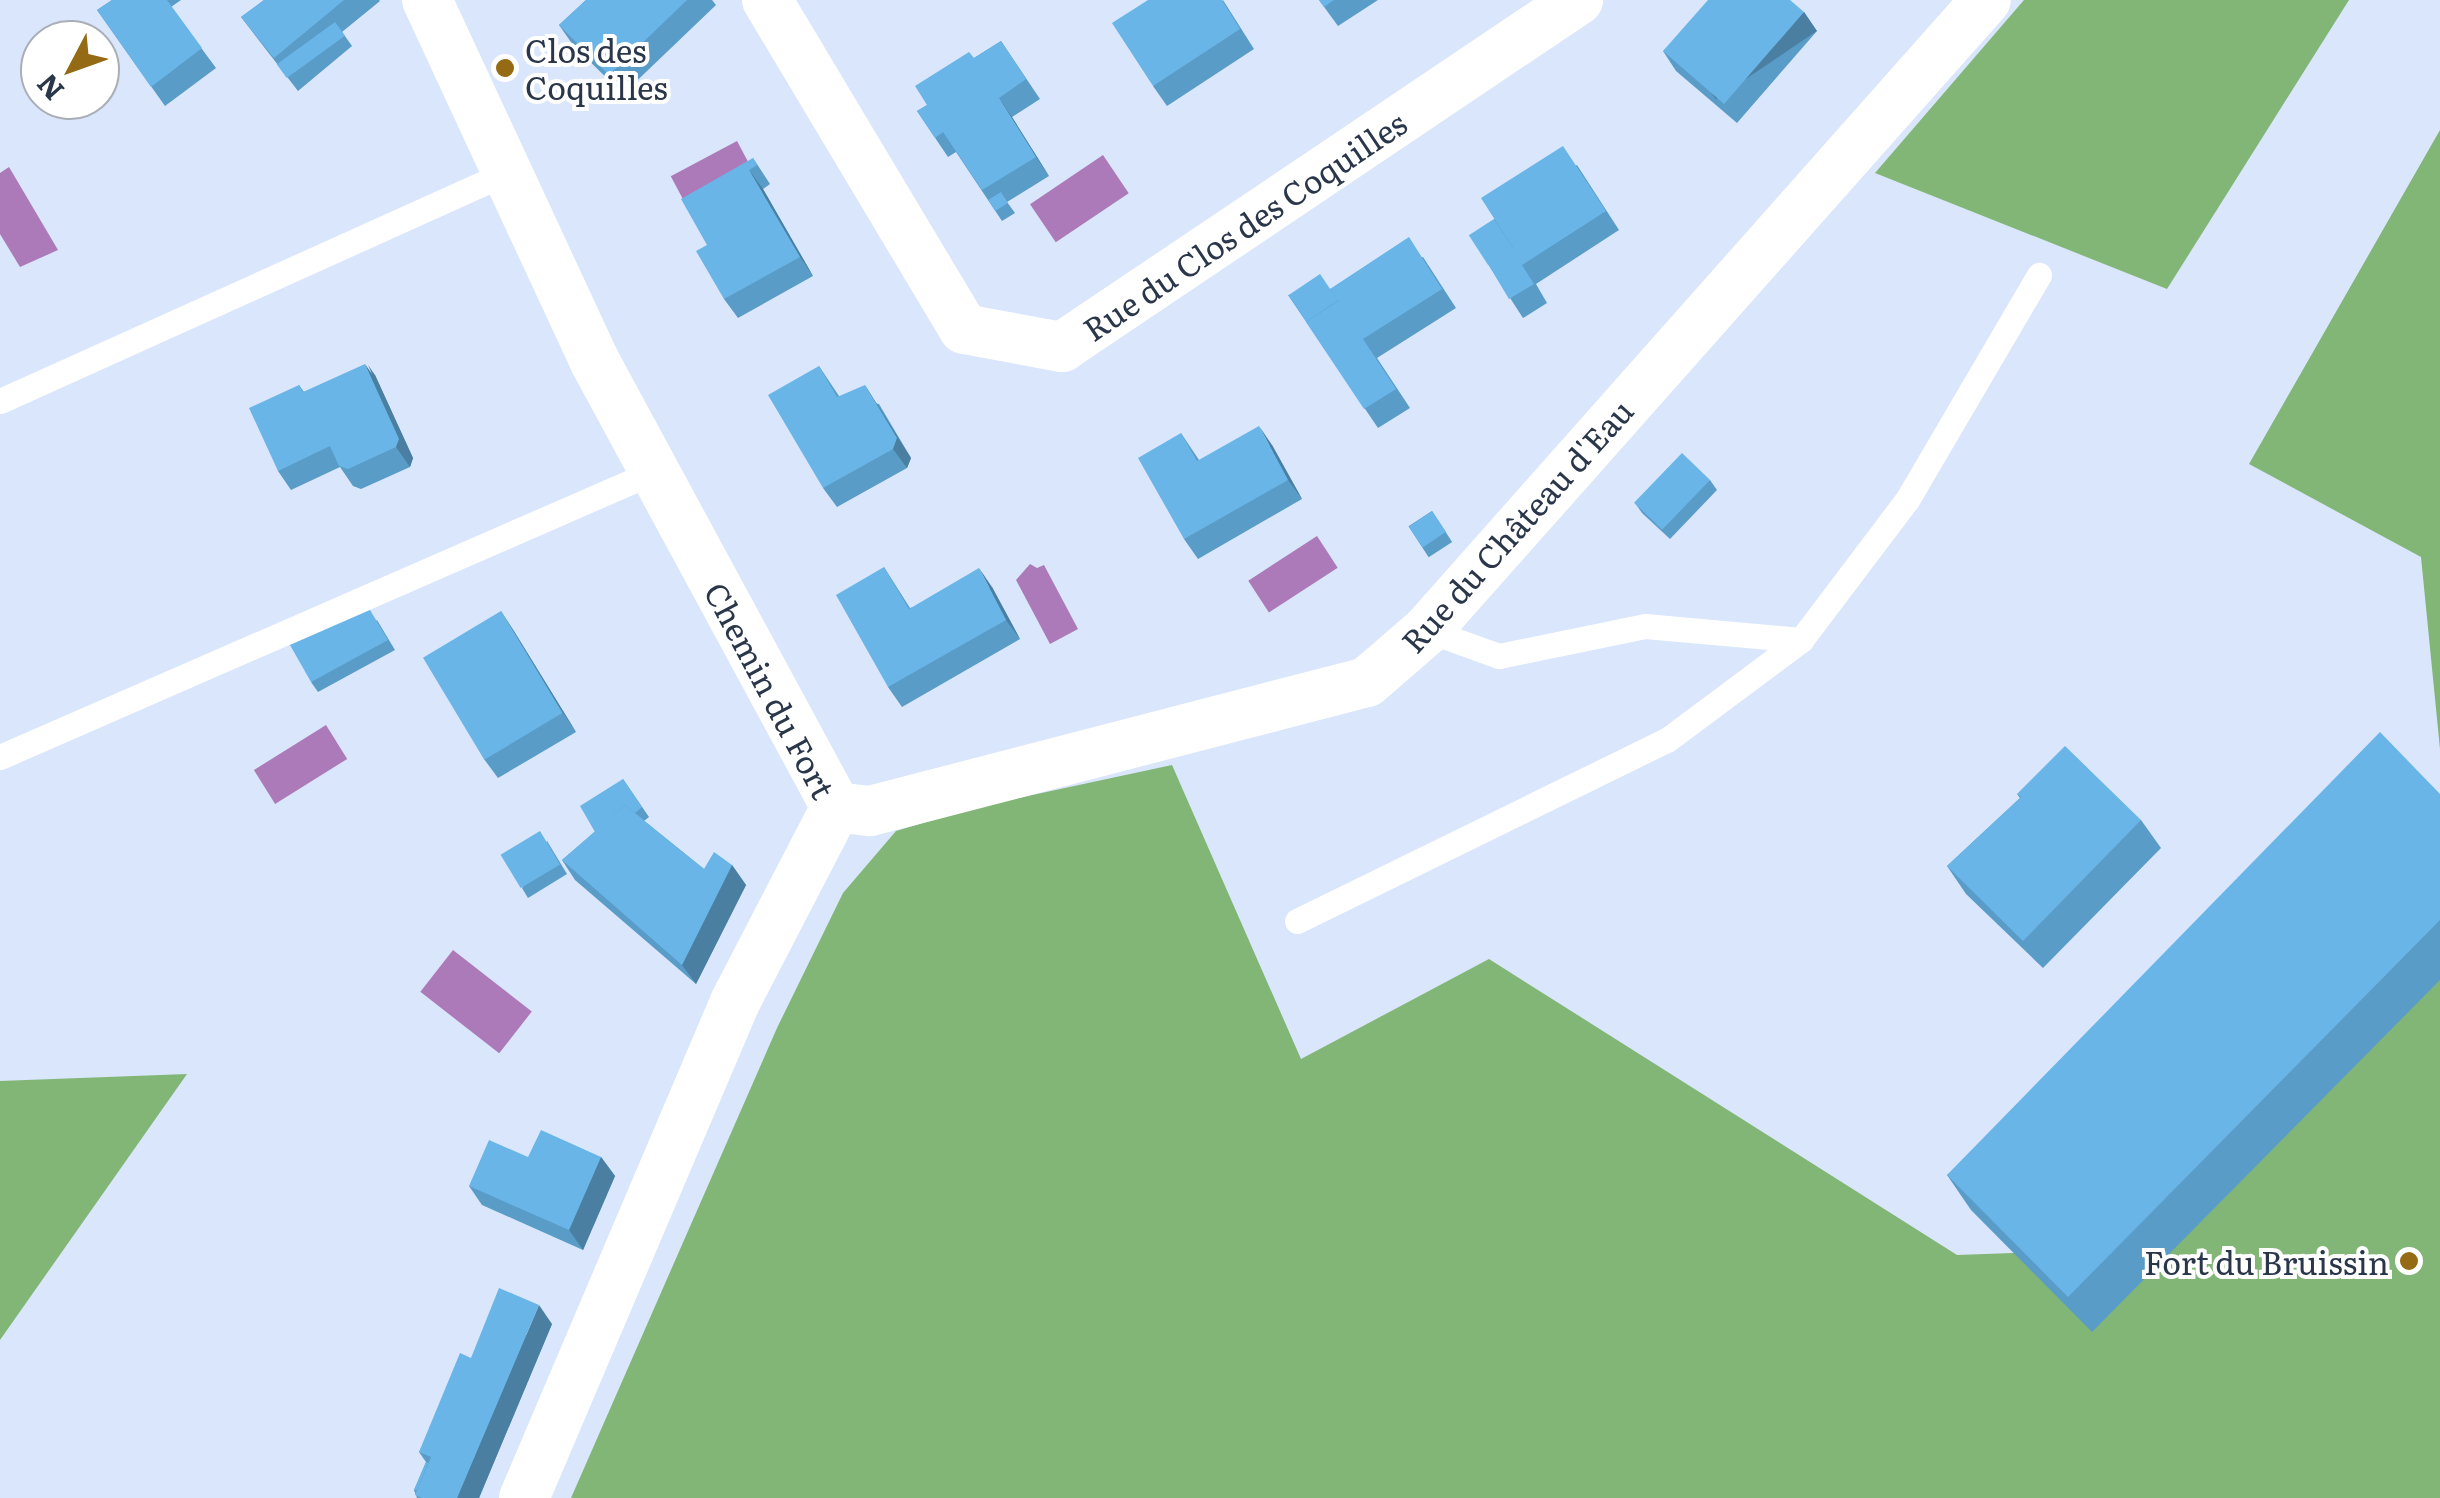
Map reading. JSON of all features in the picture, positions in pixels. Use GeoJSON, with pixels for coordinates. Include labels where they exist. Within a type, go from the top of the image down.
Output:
{"type":"FeatureCollection","features":[{"type":"Feature","properties":{"kind":"street","name":"Chemin du Fort"},"geometry":{"type":"LineString","coordinates":[[428,0],[594,360],[836,806],[735,1002],[524,1498]]}},
{"type":"Feature","properties":{"kind":"street","name":"Rue du Clos des Coquilles"},"geometry":{"type":"LineString","coordinates":[[767,0],[964,329],[1062,348],[1578,0]]}},
{"type":"Feature","properties":{"kind":"street","name":"Rue du Château d'Eau"},"geometry":{"type":"LineString","coordinates":[[836,806],[870,811],[1367,682],[1427,630],[1986,0]]}},
{"type":"Feature","properties":{"kind":"lane"},"geometry":{"type":"LineString","coordinates":[[0,402],[506,174]]}},
{"type":"Feature","properties":{"kind":"lane"},"geometry":{"type":"LineString","coordinates":[[1297,921],[1666,740],[1801,640],[1908,500],[2039,275]]}},
{"type":"Feature","properties":{"kind":"lane"},"geometry":{"type":"LineString","coordinates":[[0,757],[653,472]]}},
{"type":"Feature","properties":{"kind":"lane"},"geometry":{"type":"LineString","coordinates":[[1427,630],[1498,656],[1646,626],[1801,640]]}},
{"type":"Feature","properties":{"kind":"green space"},"geometry":{"type":"Polygon","coordinates":[[[2024,0],[2349,0],[2167,289],[1875,173],[2024,0]]]}},
{"type":"Feature","properties":{"kind":"green space"},"geometry":{"type":"Polygon","coordinates":[[[2440,130],[2440,749],[2421,557],[2249,464],[2440,130]]]}},
{"type":"Feature","properties":{"kind":"green space"},"geometry":{"type":"Polygon","coordinates":[[[1172,765],[1301,1059],[1489,959],[1957,1255],[2129,1249],[2440,869],[2440,1498],[571,1498],[777,1028],[843,893],[896,831],[977,807],[1172,765]]]}},
{"type":"Feature","properties":{"kind":"green space"},"geometry":{"type":"Polygon","coordinates":[[[187,1074],[0,1340],[0,1081],[187,1074]]]}},
{"type":"Feature","properties":{"kind":"shaded area"},"geometry":{"type":"Polygon","coordinates":[[[737,141],[752,169],[686,204],[671,176],[737,141]]]}},
{"type":"Feature","properties":{"kind":"shaded area"},"geometry":{"type":"Polygon","coordinates":[[[1103,155],[1129,193],[1056,242],[1030,204],[1103,155]]]}},
{"type":"Feature","properties":{"kind":"shaded area"},"geometry":{"type":"Polygon","coordinates":[[[9,167],[58,250],[20,267],[0,234],[0,173],[9,167]]]}},
{"type":"Feature","properties":{"kind":"shaded area"},"geometry":{"type":"Polygon","coordinates":[[[1317,536],[1338,568],[1269,613],[1248,581],[1317,536]]]}},
{"type":"Feature","properties":{"kind":"shaded area"},"geometry":{"type":"Polygon","coordinates":[[[1030,564],[1037,568],[1044,565],[1078,629],[1050,644],[1016,580],[1030,564]]]}},
{"type":"Feature","properties":{"kind":"shaded area"},"geometry":{"type":"Polygon","coordinates":[[[326,725],[347,759],[275,804],[254,770],[326,725]]]}},
{"type":"Feature","properties":{"kind":"shaded area"},"geometry":{"type":"Polygon","coordinates":[[[453,950],[532,1012],[499,1053],[420,992],[453,950]]]}},
{"type":"Feature","properties":{"kind":"building"},"geometry":{"type":"Polygon","coordinates":[[[112,0],[167,0],[202,48],[151,87],[120,43],[120,20],[104,20],[97,10],[112,0]]]}},
{"type":"Feature","properties":{"kind":"building"},"geometry":{"type":"Polygon","coordinates":[[[264,0],[344,0],[274,58],[241,17],[264,0]]]}},
{"type":"Feature","properties":{"kind":"building"},"geometry":{"type":"Polygon","coordinates":[[[586,0],[687,0],[609,75],[559,25],[586,0]]]}},
{"type":"Feature","properties":{"kind":"building"},"geometry":{"type":"Polygon","coordinates":[[[1148,0],[1222,0],[1240,29],[1153,86],[1112,23],[1148,0]]]}},
{"type":"Feature","properties":{"kind":"building"},"geometry":{"type":"Polygon","coordinates":[[[1708,0],[1790,0],[1804,12],[1724,104],[1663,51],[1708,0]]]}},
{"type":"Feature","properties":{"kind":"building"},"geometry":{"type":"Polygon","coordinates":[[[335,22],[345,36],[287,78],[277,64],[335,22]]]}},
{"type":"Feature","properties":{"kind":"building"},"geometry":{"type":"Polygon","coordinates":[[[1001,41],[1026,79],[999,98],[1036,157],[982,190],[943,132],[935,138],[917,111],[927,105],[915,86],[969,52],[974,58],[1001,41]]]}},
{"type":"Feature","properties":{"kind":"building"},"geometry":{"type":"Polygon","coordinates":[[[1563,146],[1606,211],[1522,265],[1534,284],[1509,299],[1488,264],[1513,248],[1481,198],[1563,146]]]}},
{"type":"Feature","properties":{"kind":"building"},"geometry":{"type":"Polygon","coordinates":[[[753,158],[757,165],[749,170],[800,257],[724,299],[696,251],[707,245],[681,199],[753,158]]]}},
{"type":"Feature","properties":{"kind":"building"},"geometry":{"type":"Polygon","coordinates":[[[1001,192],[1008,203],[995,211],[988,200],[1001,192]]]}},
{"type":"Feature","properties":{"kind":"building"},"geometry":{"type":"Polygon","coordinates":[[[1494,219],[1513,248],[1488,265],[1469,235],[1494,219]]]}},
{"type":"Feature","properties":{"kind":"building"},"geometry":{"type":"Polygon","coordinates":[[[1409,237],[1442,289],[1363,339],[1396,389],[1364,409],[1306,322],[1338,301],[1330,289],[1409,237]]]}},
{"type":"Feature","properties":{"kind":"building"},"geometry":{"type":"Polygon","coordinates":[[[1320,274],[1338,301],[1306,322],[1288,295],[1320,274]]]}},
{"type":"Feature","properties":{"kind":"building"},"geometry":{"type":"Polygon","coordinates":[[[365,364],[399,439],[396,447],[348,469],[339,466],[330,446],[278,471],[249,408],[299,385],[303,392],[365,364]]]}},
{"type":"Feature","properties":{"kind":"building"},"geometry":{"type":"Polygon","coordinates":[[[819,366],[837,397],[865,385],[897,438],[893,449],[823,488],[768,395],[819,366]]]}},
{"type":"Feature","properties":{"kind":"building"},"geometry":{"type":"Polygon","coordinates":[[[1259,426],[1288,480],[1184,539],[1138,458],[1181,433],[1197,461],[1259,426]]]}},
{"type":"Feature","properties":{"kind":"building"},"geometry":{"type":"Polygon","coordinates":[[[1682,453],[1710,480],[1662,530],[1634,503],[1682,453]]]}},
{"type":"Feature","properties":{"kind":"building"},"geometry":{"type":"Polygon","coordinates":[[[1432,511],[1446,532],[1423,547],[1409,527],[1432,511]]]}},
{"type":"Feature","properties":{"kind":"building"},"geometry":{"type":"Polygon","coordinates":[[[884,567],[909,609],[979,568],[1006,620],[888,687],[836,595],[884,567]]]}},
{"type":"Feature","properties":{"kind":"building"},"geometry":{"type":"Polygon","coordinates":[[[370,610],[388,640],[311,682],[290,645],[370,610]]]}},
{"type":"Feature","properties":{"kind":"building"},"geometry":{"type":"Polygon","coordinates":[[[501,611],[562,713],[484,760],[423,658],[501,611]]]}},
{"type":"Feature","properties":{"kind":"building"},"geometry":{"type":"Polygon","coordinates":[[[2380,732],[2440,794],[2440,920],[2068,1297],[1947,1175],[2380,732]]]}},
{"type":"Feature","properties":{"kind":"building"},"geometry":{"type":"Polygon","coordinates":[[[2065,746],[2141,820],[2023,941],[1947,866],[2021,797],[2017,794],[2065,746]]]}},
{"type":"Feature","properties":{"kind":"building"},"geometry":{"type":"Polygon","coordinates":[[[623,779],[642,807],[635,813],[625,805],[595,832],[580,806],[623,779]]]}},
{"type":"Feature","properties":{"kind":"building"},"geometry":{"type":"Polygon","coordinates":[[[625,805],[704,869],[714,852],[732,865],[682,965],[562,860],[625,805]]]}},
{"type":"Feature","properties":{"kind":"building"},"geometry":{"type":"Polygon","coordinates":[[[540,831],[560,864],[521,888],[501,855],[540,831]]]}},
{"type":"Feature","properties":{"kind":"building"},"geometry":{"type":"Polygon","coordinates":[[[541,1130],[601,1157],[569,1230],[469,1186],[489,1140],[528,1157],[541,1130]]]}},
{"type":"Feature","properties":{"kind":"building"},"geometry":{"type":"Polygon","coordinates":[[[499,1288],[539,1305],[457,1498],[422,1498],[415,1495],[431,1457],[419,1452],[460,1353],[471,1358],[499,1288]]]}},
{"type":"Feature","properties":{"kind":"building"},"geometry":{"type":"Polygon","coordinates":[[[426,1462],[417,1490],[414,1490],[426,1462]]]}},
{"type":"Feature","properties":{"kind":"place","name":"Clos des Coquilles"},"geometry":{"type":"Point","coordinates":[505,68]}},
{"type":"Feature","properties":{"kind":"place","name":"Fort du Bruissin"},"geometry":{"type":"Point","coordinates":[2409,1261]}}]}
